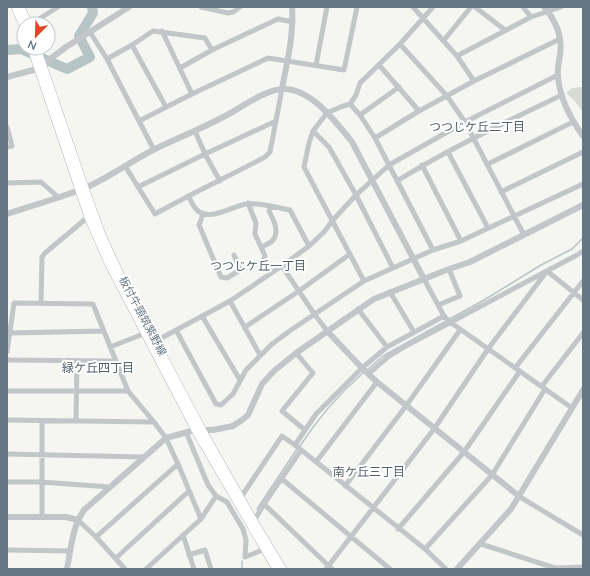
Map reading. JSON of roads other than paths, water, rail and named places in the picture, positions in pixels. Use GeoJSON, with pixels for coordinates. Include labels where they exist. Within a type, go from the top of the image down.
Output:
{"type":"FeatureCollection","features":[{"type":"Feature","properties":{"kind":"main road"},"geometry":{"type":"LineString","coordinates":[[21,7],[26,16]]}},
{"type":"Feature","properties":{"kind":"main road","name":"板付牛頸筑紫野線"},"geometry":{"type":"LineString","coordinates":[[35,56],[40,67],[82,189],[120,274],[195,430],[276,569]]}},
{"type":"Feature","properties":{"kind":"main road","name":"板付牛頸筑紫野線"},"geometry":{"type":"LineString","coordinates":[[38,56],[40,67]]}},
{"type":"Feature","properties":{"kind":"main road","name":"板付牛頸筑紫野線"},"geometry":{"type":"LineString","coordinates":[[82,189],[88,217],[109,265],[148,333],[156,342],[254,521],[283,569]]}},
{"type":"Feature","properties":{"kind":"street"},"geometry":{"type":"LineString","coordinates":[[43,16],[58,7]]}},
{"type":"Feature","properties":{"kind":"street"},"geometry":{"type":"LineString","coordinates":[[7,77],[40,67],[66,47],[129,7]]}},
{"type":"Feature","properties":{"kind":"street"},"geometry":{"type":"LineString","coordinates":[[201,7],[233,12],[240,7]]}},
{"type":"Feature","properties":{"kind":"street"},"geometry":{"type":"LineString","coordinates":[[125,166],[155,214],[265,157],[270,152],[288,60],[293,22],[292,7]]}},
{"type":"Feature","properties":{"kind":"street"},"geometry":{"type":"LineString","coordinates":[[316,65],[327,7]]}},
{"type":"Feature","properties":{"kind":"street"},"geometry":{"type":"LineString","coordinates":[[139,121],[268,58],[344,70],[357,7]]}},
{"type":"Feature","properties":{"kind":"street"},"geometry":{"type":"LineString","coordinates":[[413,7],[458,56],[474,81]]}},
{"type":"Feature","properties":{"kind":"street"},"geometry":{"type":"LineString","coordinates":[[364,281],[304,167],[309,142],[313,131],[327,113],[350,104],[356,95],[360,83],[400,44],[433,7]]}},
{"type":"Feature","properties":{"kind":"street"},"geometry":{"type":"LineString","coordinates":[[444,40],[471,7]]}},
{"type":"Feature","properties":{"kind":"street"},"geometry":{"type":"LineString","coordinates":[[475,7],[505,30]]}},
{"type":"Feature","properties":{"kind":"street"},"geometry":{"type":"LineString","coordinates":[[523,7],[531,17]]}},
{"type":"Feature","properties":{"kind":"street"},"geometry":{"type":"LineString","coordinates":[[458,56],[546,9],[561,7]]}},
{"type":"Feature","properties":{"kind":"street"},"geometry":{"type":"LineString","coordinates":[[546,9],[555,22],[560,39],[561,48],[558,76],[562,94],[567,110],[583,136]]}},
{"type":"Feature","properties":{"kind":"street"},"geometry":{"type":"LineString","coordinates":[[180,68],[212,50],[278,19],[293,22]]}},
{"type":"Feature","properties":{"kind":"street"},"geometry":{"type":"LineString","coordinates":[[107,59],[132,45],[152,31],[162,31],[205,38],[212,50]]}},
{"type":"Feature","properties":{"kind":"street"},"geometry":{"type":"LineString","coordinates":[[162,31],[192,94]]}},
{"type":"Feature","properties":{"kind":"street"},"geometry":{"type":"LineString","coordinates":[[89,32],[107,59],[154,150]]}},
{"type":"Feature","properties":{"kind":"street"},"geometry":{"type":"LineString","coordinates":[[375,138],[474,81],[560,39]]}},
{"type":"Feature","properties":{"kind":"street"},"geometry":{"type":"LineString","coordinates":[[400,44],[447,96],[465,122],[524,235]]}},
{"type":"Feature","properties":{"kind":"street"},"geometry":{"type":"LineString","coordinates":[[132,45],[166,107]]}},
{"type":"Feature","properties":{"kind":"street"},"geometry":{"type":"LineString","coordinates":[[379,65],[420,111]]}},
{"type":"Feature","properties":{"kind":"street"},"geometry":{"type":"LineString","coordinates":[[156,342],[230,301],[309,246],[324,232],[356,195],[389,165],[465,122],[558,76]]}},
{"type":"Feature","properties":{"kind":"street"},"geometry":{"type":"LineString","coordinates":[[360,115],[398,87]]}},
{"type":"Feature","properties":{"kind":"street"},"geometry":{"type":"LineString","coordinates":[[7,214],[82,189],[154,150],[195,131],[257,98],[282,89],[299,93],[306,96],[327,113],[352,142],[444,316],[460,330],[572,408]]}},
{"type":"Feature","properties":{"kind":"street"},"geometry":{"type":"LineString","coordinates":[[397,181],[473,138],[562,94]]}},
{"type":"Feature","properties":{"kind":"street"},"geometry":{"type":"LineString","coordinates":[[350,104],[360,115],[375,138],[433,250]]}},
{"type":"Feature","properties":{"kind":"street"},"geometry":{"type":"LineString","coordinates":[[138,187],[276,121]]}},
{"type":"Feature","properties":{"kind":"street"},"geometry":{"type":"LineString","coordinates":[[488,164],[573,122]]}},
{"type":"Feature","properties":{"kind":"street"},"geometry":{"type":"LineString","coordinates":[[7,127],[12,146],[7,148]]}},
{"type":"Feature","properties":{"kind":"street"},"geometry":{"type":"LineString","coordinates":[[195,131],[205,154],[220,181]]}},
{"type":"Feature","properties":{"kind":"street"},"geometry":{"type":"LineString","coordinates":[[313,131],[329,147],[356,195],[393,268]]}},
{"type":"Feature","properties":{"kind":"street"},"geometry":{"type":"LineString","coordinates":[[448,152],[488,228]]}},
{"type":"Feature","properties":{"kind":"street"},"geometry":{"type":"LineString","coordinates":[[501,192],[583,152]]}},
{"type":"Feature","properties":{"kind":"street"},"geometry":{"type":"LineString","coordinates":[[422,166],[461,241]]}},
{"type":"Feature","properties":{"kind":"street"},"geometry":{"type":"LineString","coordinates":[[7,183],[41,182],[58,197]]}},
{"type":"Feature","properties":{"kind":"street"},"geometry":{"type":"LineString","coordinates":[[176,330],[216,404],[221,405],[233,394],[246,370],[260,355],[291,330],[364,281],[433,250],[461,241],[583,184]]}},
{"type":"Feature","properties":{"kind":"street"},"geometry":{"type":"LineString","coordinates":[[188,196],[196,210],[203,214],[220,213],[248,203],[290,210],[309,246]]}},
{"type":"Feature","properties":{"kind":"street"},"geometry":{"type":"LineString","coordinates":[[203,214],[200,225],[221,276],[227,278],[240,270],[262,261],[265,256],[255,234],[256,223],[248,203]]}},
{"type":"Feature","properties":{"kind":"street"},"geometry":{"type":"LineString","coordinates":[[67,569],[78,520],[84,510],[166,438],[195,430],[214,430],[233,426],[248,415],[262,384],[296,353],[328,332],[358,309],[374,299],[390,292],[470,262],[583,205]]}},
{"type":"Feature","properties":{"kind":"street"},"geometry":{"type":"LineString","coordinates":[[262,247],[273,240],[276,232],[275,223],[269,211],[271,206]]}},
{"type":"Feature","properties":{"kind":"street"},"geometry":{"type":"LineString","coordinates":[[41,303],[42,257],[88,217]]}},
{"type":"Feature","properties":{"kind":"street"},"geometry":{"type":"LineString","coordinates":[[368,374],[389,356],[450,322],[577,256],[583,251]]}},
{"type":"Feature","properties":{"kind":"street"},"geometry":{"type":"LineString","coordinates":[[245,327],[299,291],[350,254]]}},
{"type":"Feature","properties":{"kind":"street"},"geometry":{"type":"LineString","coordinates":[[234,255],[240,270]]}},
{"type":"Feature","properties":{"kind":"street"},"geometry":{"type":"LineString","coordinates":[[282,266],[328,332],[368,374],[434,429],[520,497],[583,535]]}},
{"type":"Feature","properties":{"kind":"street"},"geometry":{"type":"LineString","coordinates":[[438,305],[460,296],[448,269]]}},
{"type":"Feature","properties":{"kind":"street"},"geometry":{"type":"LineString","coordinates":[[547,271],[583,300]]}},
{"type":"Feature","properties":{"kind":"street"},"geometry":{"type":"LineString","coordinates":[[264,504],[328,568],[372,508],[434,429],[488,349],[547,271]]}},
{"type":"Feature","properties":{"kind":"street"},"geometry":{"type":"LineString","coordinates":[[398,529],[464,452],[517,369],[583,281]]}},
{"type":"Feature","properties":{"kind":"street"},"geometry":{"type":"LineString","coordinates":[[390,292],[414,332]]}},
{"type":"Feature","properties":{"kind":"street"},"geometry":{"type":"LineString","coordinates":[[230,301],[260,355]]}},
{"type":"Feature","properties":{"kind":"street"},"geometry":{"type":"LineString","coordinates":[[7,352],[14,303],[93,304],[128,391],[166,438],[201,519]]}},
{"type":"Feature","properties":{"kind":"street"},"geometry":{"type":"LineString","coordinates":[[358,309],[387,347]]}},
{"type":"Feature","properties":{"kind":"street"},"geometry":{"type":"LineString","coordinates":[[202,316],[240,380]]}},
{"type":"Feature","properties":{"kind":"street"},"geometry":{"type":"LineString","coordinates":[[295,445],[316,414],[362,368],[387,347],[444,316]]}},
{"type":"Feature","properties":{"kind":"street"},"geometry":{"type":"LineString","coordinates":[[345,486],[406,406],[460,330]]}},
{"type":"Feature","properties":{"kind":"street"},"geometry":{"type":"LineString","coordinates":[[10,333],[104,331]]}},
{"type":"Feature","properties":{"kind":"street"},"geometry":{"type":"LineString","coordinates":[[425,549],[492,475],[543,387],[583,332]]}},
{"type":"Feature","properties":{"kind":"street"},"geometry":{"type":"LineString","coordinates":[[110,347],[148,333]]}},
{"type":"Feature","properties":{"kind":"street"},"geometry":{"type":"LineString","coordinates":[[296,353],[313,373],[282,411],[305,430]]}},
{"type":"Feature","properties":{"kind":"street"},"geometry":{"type":"LineString","coordinates":[[7,360],[115,360]]}},
{"type":"Feature","properties":{"kind":"street"},"geometry":{"type":"LineString","coordinates":[[76,421],[77,360]]}},
{"type":"Feature","properties":{"kind":"street"},"geometry":{"type":"LineString","coordinates":[[316,462],[377,382]]}},
{"type":"Feature","properties":{"kind":"street"},"geometry":{"type":"LineString","coordinates":[[457,569],[503,520],[520,497],[583,390]]}},
{"type":"Feature","properties":{"kind":"street"},"geometry":{"type":"LineString","coordinates":[[7,391],[128,391]]}},
{"type":"Feature","properties":{"kind":"street"},"geometry":{"type":"LineString","coordinates":[[7,420],[154,422]]}},
{"type":"Feature","properties":{"kind":"street"},"geometry":{"type":"LineString","coordinates":[[42,420],[42,517]]}},
{"type":"Feature","properties":{"kind":"street"},"geometry":{"type":"LineString","coordinates":[[186,432],[208,486],[216,496],[227,502],[244,529],[246,540],[245,557],[265,549]]}},
{"type":"Feature","properties":{"kind":"street"},"geometry":{"type":"LineString","coordinates":[[241,497],[282,436],[425,549],[446,569]]}},
{"type":"Feature","properties":{"kind":"street"},"geometry":{"type":"LineString","coordinates":[[254,521],[301,450]]}},
{"type":"Feature","properties":{"kind":"street"},"geometry":{"type":"LineString","coordinates":[[7,454],[144,457]]}},
{"type":"Feature","properties":{"kind":"street"},"geometry":{"type":"LineString","coordinates":[[96,537],[178,464]]}},
{"type":"Feature","properties":{"kind":"street"},"geometry":{"type":"LineString","coordinates":[[282,479],[390,569]]}},
{"type":"Feature","properties":{"kind":"street"},"geometry":{"type":"LineString","coordinates":[[7,482],[41,482],[110,487]]}},
{"type":"Feature","properties":{"kind":"street"},"geometry":{"type":"LineString","coordinates":[[116,558],[189,492]]}},
{"type":"Feature","properties":{"kind":"street"},"geometry":{"type":"LineString","coordinates":[[146,569],[201,519],[216,496]]}},
{"type":"Feature","properties":{"kind":"street"},"geometry":{"type":"LineString","coordinates":[[7,517],[66,517],[78,520],[126,569]]}},
{"type":"Feature","properties":{"kind":"street"},"geometry":{"type":"LineString","coordinates":[[183,536],[194,569]]}},
{"type":"Feature","properties":{"kind":"street"},"geometry":{"type":"LineString","coordinates":[[481,544],[555,568],[583,567]]}},
{"type":"Feature","properties":{"kind":"street"},"geometry":{"type":"LineString","coordinates":[[7,550],[71,551]]}},
{"type":"Feature","properties":{"kind":"street"},"geometry":{"type":"LineString","coordinates":[[189,555],[205,550],[211,569]]}},
{"type":"Feature","properties":{"kind":"waterway"},"geometry":{"type":"LineString","coordinates":[[7,50],[21,49],[67,69],[90,57],[79,36],[93,13],[92,7]]}},
{"type":"Feature","properties":{"kind":"waterway"},"geometry":{"type":"LineString","coordinates":[[367,370],[383,356],[484,300],[541,265],[572,249],[583,238]]}},
{"type":"Feature","properties":{"kind":"waterway"},"geometry":{"type":"LineString","coordinates":[[300,446],[329,407],[364,372]]}},
{"type":"Feature","properties":{"kind":"waterway"},"geometry":{"type":"LineString","coordinates":[[257,509],[297,449]]}},
{"type":"Feature","properties":{"kind":"waterway"},"geometry":{"type":"LineString","coordinates":[[242,561],[242,569]]}},
{"type":"Feature","properties":{"kind":"district","name":"つつじケ丘二丁目"},"geometry":{"type":"Point","coordinates":[477,126]}},
{"type":"Feature","properties":{"kind":"district","name":"つつじケ丘一丁目"},"geometry":{"type":"Point","coordinates":[258,265]}},
{"type":"Feature","properties":{"kind":"district","name":"緑ケ丘四丁目"},"geometry":{"type":"Point","coordinates":[98,367]}},
{"type":"Feature","properties":{"kind":"district","name":"南ケ丘三丁目"},"geometry":{"type":"Point","coordinates":[369,471]}}]}
